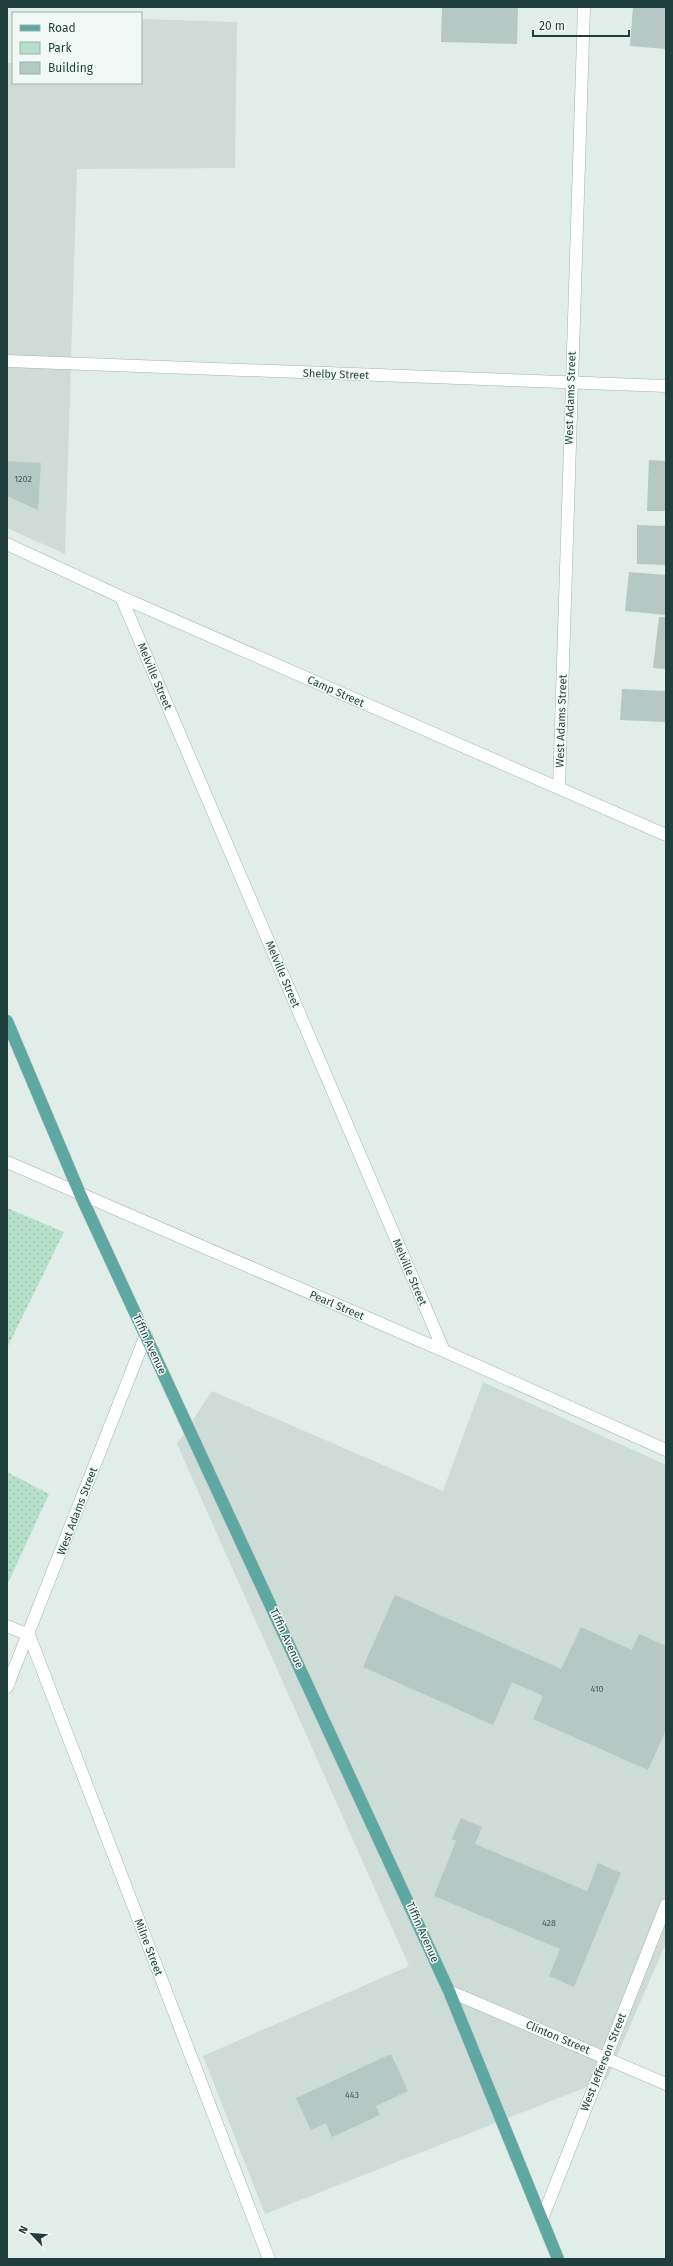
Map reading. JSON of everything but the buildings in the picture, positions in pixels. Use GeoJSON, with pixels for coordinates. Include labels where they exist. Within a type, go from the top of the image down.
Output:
{"type":"FeatureCollection","features":[{"type":"Feature","properties":{"kind":"main road","name":"Tiffin Avenue"},"geometry":{"type":"LineString","coordinates":[[7,1021],[80,1194],[449,1991],[558,2259]]}},
{"type":"Feature","properties":{"kind":"street","name":"West Adams Street"},"geometry":{"type":"LineString","coordinates":[[559,788],[570,382],[584,7]]}},
{"type":"Feature","properties":{"kind":"street","name":"Shelby Street"},"geometry":{"type":"LineString","coordinates":[[7,361],[666,386]]}},
{"type":"Feature","properties":{"kind":"street","name":"Camp Street"},"geometry":{"type":"LineString","coordinates":[[7,544],[121,597],[666,835]]}},
{"type":"Feature","properties":{"kind":"street","name":"Melville Street"},"geometry":{"type":"LineString","coordinates":[[121,597],[444,1351]]}},
{"type":"Feature","properties":{"kind":"street","name":"Pearl Street"},"geometry":{"type":"LineString","coordinates":[[7,1162],[444,1351],[666,1450]]}},
{"type":"Feature","properties":{"kind":"street","name":"West Adams Street"},"geometry":{"type":"LineString","coordinates":[[7,1687],[29,1635],[146,1335]]}},
{"type":"Feature","properties":{"kind":"street"},"geometry":{"type":"LineString","coordinates":[[7,1626],[29,1635]]}},
{"type":"Feature","properties":{"kind":"street","name":"Milne Street"},"geometry":{"type":"LineString","coordinates":[[29,1635],[269,2259]]}},
{"type":"Feature","properties":{"kind":"street","name":"West Jefferson Street"},"geometry":{"type":"LineString","coordinates":[[542,2219],[666,1905]]}},
{"type":"Feature","properties":{"kind":"street","name":"Clinton Street"},"geometry":{"type":"LineString","coordinates":[[449,1991],[666,2084]]}},
{"type":"Feature","properties":{"kind":"shaded area"},"geometry":{"type":"Polygon","coordinates":[[[142,19],[237,22],[235,168],[77,169],[65,554],[7,528],[7,63],[12,63],[12,84],[142,84],[142,19]]]}},
{"type":"Feature","properties":{"kind":"shaded area"},"geometry":{"type":"Polygon","coordinates":[[[483,1382],[666,1465],[666,1943],[607,2079],[265,2214],[203,2056],[409,1966],[177,1444],[212,1391],[443,1491],[483,1382]]]}},
{"type":"Feature","properties":{"kind":"green space"},"geometry":{"type":"Polygon","coordinates":[[[7,1208],[64,1232],[7,1348],[7,1208]]]}},
{"type":"Feature","properties":{"kind":"green space"},"geometry":{"type":"Polygon","coordinates":[[[7,1472],[49,1494],[7,1585],[7,1472]]]}}]}
